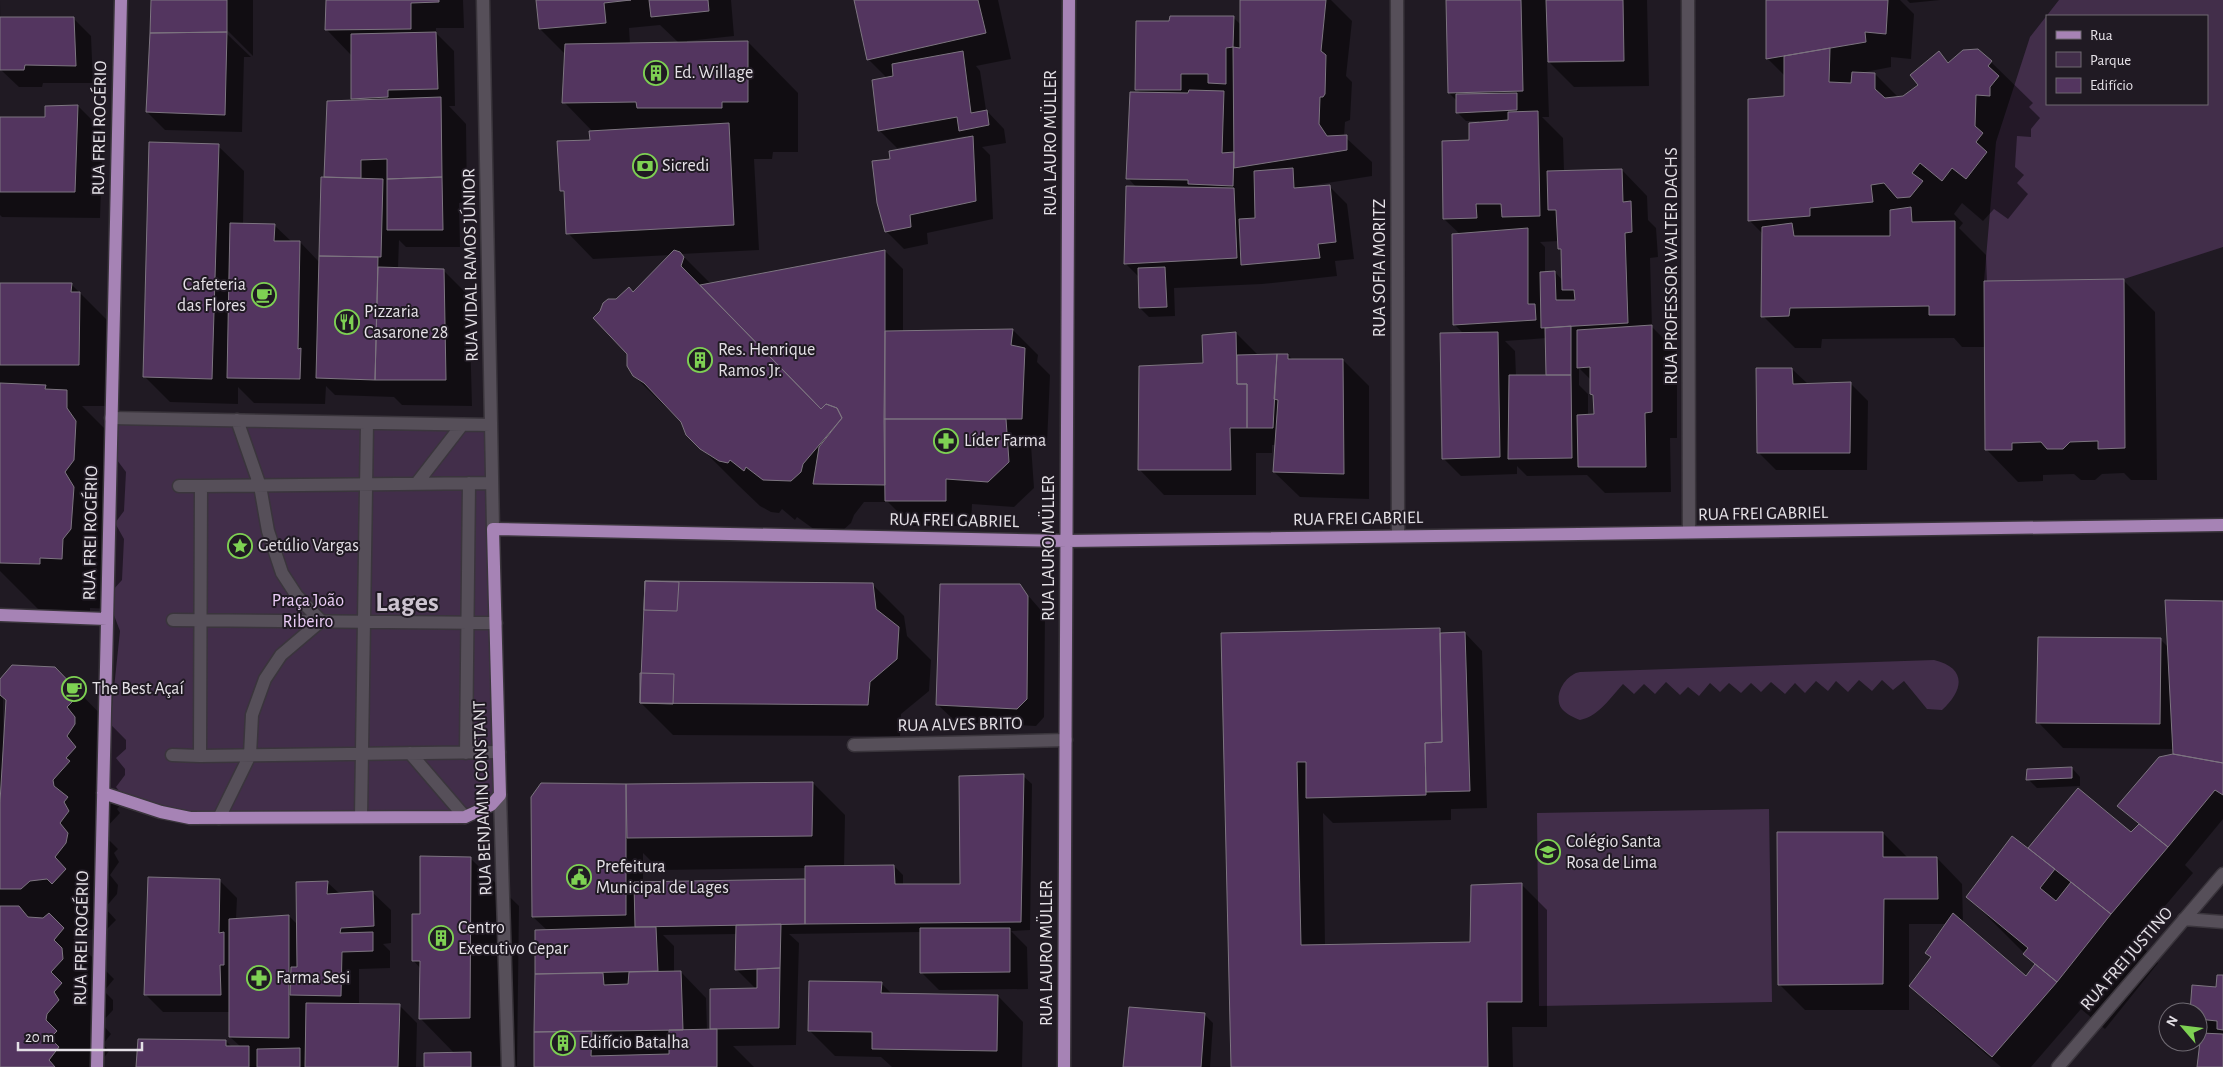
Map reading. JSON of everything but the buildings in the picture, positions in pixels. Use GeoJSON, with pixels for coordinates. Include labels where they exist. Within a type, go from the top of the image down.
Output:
{"type":"FeatureCollection","features":[{"type":"Feature","properties":{"kind":"main road","name":"RUA FREI ROGÉRIO"},"geometry":{"type":"LineString","coordinates":[[97,1067],[121,0]]}},
{"type":"Feature","properties":{"kind":"main road","name":"RUA LAURO MÜLLER"},"geometry":{"type":"LineString","coordinates":[[1064,1067],[1069,0]]}},
{"type":"Feature","properties":{"kind":"main road","name":"RUA FREI GABRIEL"},"geometry":{"type":"LineString","coordinates":[[493,529],[1067,540],[2223,525]]}},
{"type":"Feature","properties":{"kind":"main road","name":"RUA BENJAMIN CONSTANT"},"geometry":{"type":"LineString","coordinates":[[493,529],[500,795]]}},
{"type":"Feature","properties":{"kind":"main road"},"geometry":{"type":"LineString","coordinates":[[0,615],[107,619]]}},
{"type":"Feature","properties":{"kind":"main road"},"geometry":{"type":"LineString","coordinates":[[103,793],[161,812],[190,818],[465,817],[491,805],[500,795]]}},
{"type":"Feature","properties":{"kind":"street","name":"RUA VIDAL RAMOS JÚNIOR"},"geometry":{"type":"LineString","coordinates":[[483,0],[493,529]]}},
{"type":"Feature","properties":{"kind":"street","name":"RUA SOFIA MORITZ"},"geometry":{"type":"LineString","coordinates":[[1396,0],[1398,536]]}},
{"type":"Feature","properties":{"kind":"street","name":"RUA PROFESSOR WALTER DACHS"},"geometry":{"type":"LineString","coordinates":[[1688,0],[1690,532]]}},
{"type":"Feature","properties":{"kind":"street"},"geometry":{"type":"LineString","coordinates":[[111,418],[491,425]]}},
{"type":"Feature","properties":{"kind":"street"},"geometry":{"type":"LineString","coordinates":[[237,420],[260,486],[268,531],[282,572],[297,596],[321,621]]}},
{"type":"Feature","properties":{"kind":"street"},"geometry":{"type":"LineString","coordinates":[[361,817],[368,423]]}},
{"type":"Feature","properties":{"kind":"street"},"geometry":{"type":"LineString","coordinates":[[417,483],[462,425]]}},
{"type":"Feature","properties":{"kind":"street"},"geometry":{"type":"LineString","coordinates":[[466,753],[469,483]]}},
{"type":"Feature","properties":{"kind":"street"},"geometry":{"type":"LineString","coordinates":[[179,486],[492,483]]}},
{"type":"Feature","properties":{"kind":"street"},"geometry":{"type":"LineString","coordinates":[[200,756],[201,486]]}},
{"type":"Feature","properties":{"kind":"street"},"geometry":{"type":"LineString","coordinates":[[173,620],[496,623]]}},
{"type":"Feature","properties":{"kind":"street"},"geometry":{"type":"LineString","coordinates":[[219,818],[250,755],[252,715],[265,679],[281,655],[321,621]]}},
{"type":"Feature","properties":{"kind":"street","name":"RUA ALVES BRITO"},"geometry":{"type":"LineString","coordinates":[[854,745],[1066,740]]}},
{"type":"Feature","properties":{"kind":"street"},"geometry":{"type":"LineString","coordinates":[[172,755],[499,752]]}},
{"type":"Feature","properties":{"kind":"street"},"geometry":{"type":"LineString","coordinates":[[410,753],[465,817]]}},
{"type":"Feature","properties":{"kind":"street","name":"RUA BENJAMIN CONSTANT"},"geometry":{"type":"LineString","coordinates":[[500,795],[508,1067]]}},
{"type":"Feature","properties":{"kind":"street","name":"RUA FREI JUSTINO"},"geometry":{"type":"LineString","coordinates":[[2058,1067],[2223,874]]}},
{"type":"Feature","properties":{"kind":"street"},"geometry":{"type":"LineString","coordinates":[[2184,920],[2223,922]]}},
{"type":"Feature","properties":{"kind":"green space"},"geometry":{"type":"Polygon","coordinates":[[[2059,0],[2223,0],[2223,247],[2124,279],[1984,281],[1996,142],[2030,37],[2046,17],[2046,105],[2208,105],[2208,15],[2047,15],[2059,0]]]}},
{"type":"Feature","properties":{"kind":"green space","name":"Praça João Ribeiro"},"geometry":{"type":"Polygon","coordinates":[[[111,418],[491,425],[500,795],[478,813],[190,818],[103,793],[120,631],[107,597],[111,418]]]}},
{"type":"Feature","properties":{"kind":"green space"},"geometry":{"type":"Polygon","coordinates":[[[1934,660],[1952,668],[1959,680],[1955,695],[1942,710],[1927,709],[1904,681],[1893,690],[1882,680],[1872,691],[1859,680],[1848,692],[1836,681],[1828,691],[1816,681],[1805,693],[1795,683],[1785,694],[1771,682],[1761,692],[1751,683],[1741,693],[1729,683],[1720,692],[1710,683],[1699,696],[1688,687],[1680,695],[1666,682],[1655,694],[1644,684],[1634,694],[1623,684],[1599,711],[1580,720],[1564,711],[1559,704],[1562,686],[1570,677],[1580,672],[1934,660]]]}},
{"type":"Feature","properties":{"kind":"green space"},"geometry":{"type":"Polygon","coordinates":[[[1769,809],[1772,1002],[1539,1006],[1537,813],[1769,809]]]}},
{"type":"Feature","properties":{"kind":"place","name":"Ed. Willage"},"geometry":{"type":"Point","coordinates":[656,73]}},
{"type":"Feature","properties":{"kind":"place","name":"Sicredi"},"geometry":{"type":"Point","coordinates":[645,166]}},
{"type":"Feature","properties":{"kind":"place","name":"Cafeteria das Flores"},"geometry":{"type":"Point","coordinates":[264,295]}},
{"type":"Feature","properties":{"kind":"place","name":"Pizzaria Casarone 28"},"geometry":{"type":"Point","coordinates":[347,322]}},
{"type":"Feature","properties":{"kind":"place","name":"Res. Henrique Ramos Jr."},"geometry":{"type":"Point","coordinates":[700,360]}},
{"type":"Feature","properties":{"kind":"place","name":"Líder Farma"},"geometry":{"type":"Point","coordinates":[946,441]}},
{"type":"Feature","properties":{"kind":"place","name":"Getúlio Vargas"},"geometry":{"type":"Point","coordinates":[240,546]}},
{"type":"Feature","properties":{"kind":"place","name":"The Best Açaí"},"geometry":{"type":"Point","coordinates":[74,689]}},
{"type":"Feature","properties":{"kind":"place","name":"Colégio Santa Rosa de Lima"},"geometry":{"type":"Point","coordinates":[1548,852]}},
{"type":"Feature","properties":{"kind":"place","name":"Prefeitura Municipal de Lages"},"geometry":{"type":"Point","coordinates":[579,877]}},
{"type":"Feature","properties":{"kind":"place","name":"Centro Executivo Cepar"},"geometry":{"type":"Point","coordinates":[441,938]}},
{"type":"Feature","properties":{"kind":"place","name":"Farma Sesi"},"geometry":{"type":"Point","coordinates":[259,978]}},
{"type":"Feature","properties":{"kind":"place","name":"Edifício Batalha"},"geometry":{"type":"Point","coordinates":[563,1043]}},
{"type":"Feature","properties":{"kind":"district","name":"Lages"},"geometry":{"type":"Point","coordinates":[407,603]}}]}
